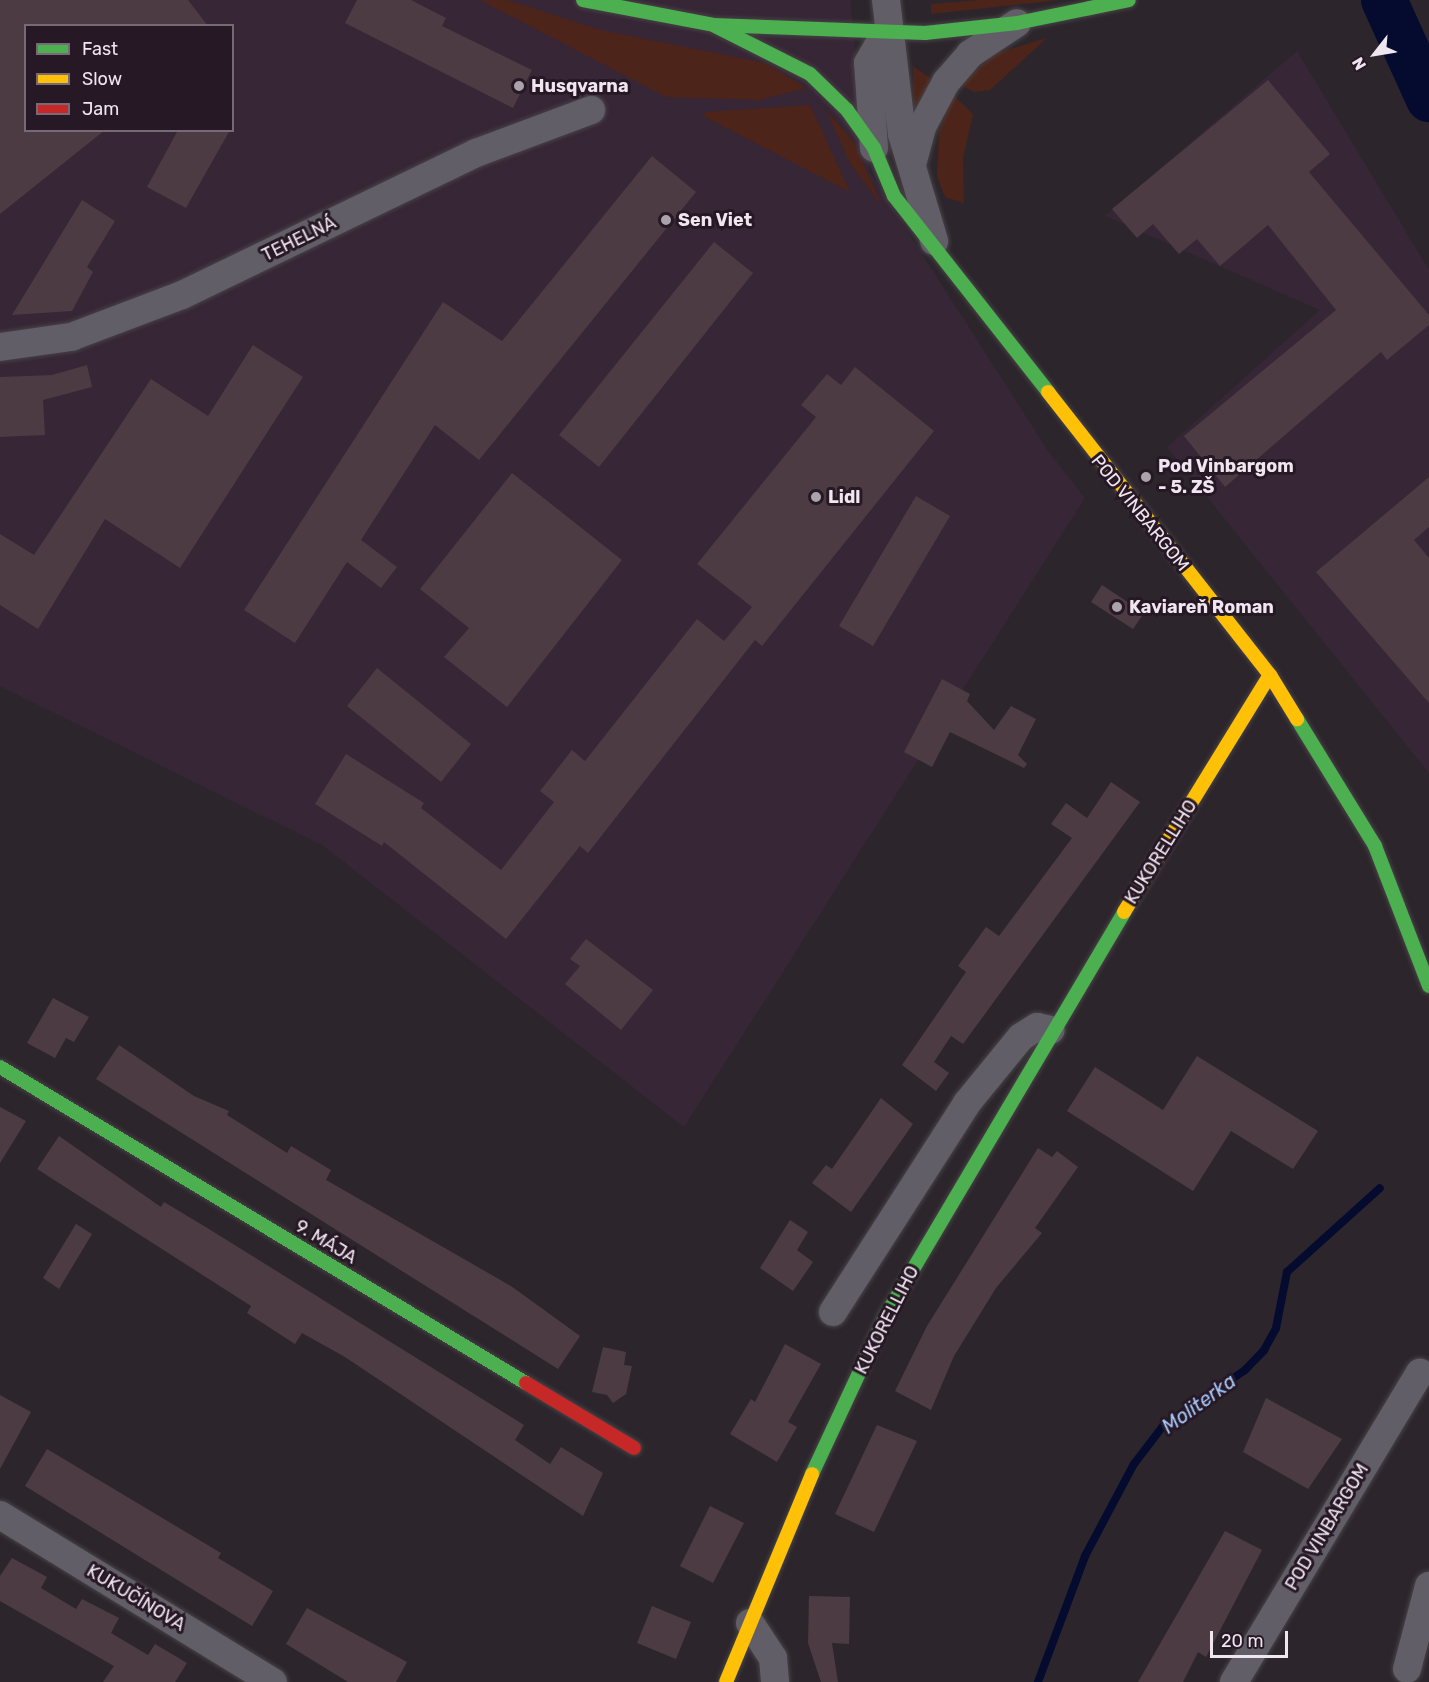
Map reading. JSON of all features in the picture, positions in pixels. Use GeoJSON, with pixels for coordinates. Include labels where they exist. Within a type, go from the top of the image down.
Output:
{"type":"FeatureCollection","features":[{"type":"Feature","properties":{"kind":"street"},"geometry":{"type":"LineString","coordinates":[[583,0],[714,26],[886,32],[1017,23],[1129,0]]}},
{"type":"Feature","properties":{"kind":"street","name":"POD VINBARGOM"},"geometry":{"type":"LineString","coordinates":[[886,0],[886,32],[896,54],[902,134],[912,161],[934,241]]}},
{"type":"Feature","properties":{"kind":"street"},"geometry":{"type":"LineString","coordinates":[[912,161],[922,127],[946,82],[970,54],[1017,23]]}},
{"type":"Feature","properties":{"kind":"street","name":"POD VINBARGOM"},"geometry":{"type":"LineString","coordinates":[[714,26],[825,84],[874,148],[894,196],[934,241],[1043,392],[1270,675],[1375,846],[1429,986]]}},
{"type":"Feature","properties":{"kind":"street","name":"POD VINBARGOM"},"geometry":{"type":"LineString","coordinates":[[874,148],[868,63],[886,32]]}},
{"type":"Feature","properties":{"kind":"street","name":"TEHELNÁ"},"geometry":{"type":"LineString","coordinates":[[0,347],[70,337],[182,295],[476,153],[591,111]]}},
{"type":"Feature","properties":{"kind":"street","name":"KUKORELLIHO"},"geometry":{"type":"LineString","coordinates":[[726,1682],[886,1315],[1051,1030],[1270,675]]}},
{"type":"Feature","properties":{"kind":"street"},"geometry":{"type":"LineString","coordinates":[[834,1312],[967,1103],[1021,1037],[1037,1027],[1051,1030]]}},
{"type":"Feature","properties":{"kind":"street","name":"9. MÁJA"},"geometry":{"type":"LineString","coordinates":[[0,1067],[633,1448]]}},
{"type":"Feature","properties":{"kind":"street","name":"POD VINBARGOM"},"geometry":{"type":"LineString","coordinates":[[1234,1682],[1420,1373]]}},
{"type":"Feature","properties":{"kind":"street","name":"KUKUČÍNOVA"},"geometry":{"type":"LineString","coordinates":[[0,1515],[273,1682]]}},
{"type":"Feature","properties":{"kind":"street"},"geometry":{"type":"LineString","coordinates":[[1404,1676],[1429,1586]]}},
{"type":"Feature","properties":{"kind":"street"},"geometry":{"type":"LineString","coordinates":[[750,1623],[773,1658],[775,1682]]}},
{"type":"Feature","properties":{"kind":"street"},"geometry":{"type":"LineString","coordinates":[[1404,1676],[1429,1629]]}},
{"type":"Feature","properties":{"kind":"shaded area"},"geometry":{"type":"Polygon","coordinates":[[[0,0],[850,0],[869,171],[1048,451],[1085,498],[684,1127],[322,845],[0,686],[0,0]]]}},
{"type":"Feature","properties":{"kind":"shaded area"},"geometry":{"type":"Polygon","coordinates":[[[480,0],[507,0],[600,30],[765,63],[807,88],[759,100],[666,97],[480,0]]]}},
{"type":"Feature","properties":{"kind":"shaded area"},"geometry":{"type":"Polygon","coordinates":[[[980,0],[1060,0],[931,14],[931,4],[980,0]]]}},
{"type":"Feature","properties":{"kind":"shaded area"},"geometry":{"type":"Polygon","coordinates":[[[1047,38],[990,90],[974,92],[961,85],[994,54],[1047,38]]]}},
{"type":"Feature","properties":{"kind":"shaded area"},"geometry":{"type":"Polygon","coordinates":[[[1297,51],[1429,270],[1429,773],[1167,447],[1320,310],[1105,216],[1297,51]]]}},
{"type":"Feature","properties":{"kind":"shaded area"},"geometry":{"type":"Polygon","coordinates":[[[913,66],[934,81],[914,120],[913,66]]]}},
{"type":"Feature","properties":{"kind":"shaded area"},"geometry":{"type":"Polygon","coordinates":[[[953,95],[973,114],[963,158],[964,203],[945,197],[937,177],[939,132],[953,95]]]}},
{"type":"Feature","properties":{"kind":"shaded area"},"geometry":{"type":"Polygon","coordinates":[[[810,105],[850,192],[703,116],[706,112],[810,105]]]}},
{"type":"Feature","properties":{"kind":"shaded area"},"geometry":{"type":"Polygon","coordinates":[[[826,110],[854,142],[882,206],[850,163],[826,110]]]}},
{"type":"Feature","properties":{"kind":"building"},"geometry":{"type":"Polygon","coordinates":[[[0,0],[188,0],[206,24],[24,24],[24,132],[102,132],[0,214],[0,0]]]}},
{"type":"Feature","properties":{"kind":"building"},"geometry":{"type":"Polygon","coordinates":[[[357,0],[411,0],[446,18],[442,26],[532,70],[513,108],[345,23],[357,0]]]}},
{"type":"Feature","properties":{"kind":"building"},"geometry":{"type":"Polygon","coordinates":[[[1268,80],[1330,154],[1309,172],[1429,315],[1429,325],[1387,360],[1381,352],[1225,487],[1184,436],[1336,310],[1268,225],[1220,266],[1197,239],[1179,254],[1153,224],[1137,238],[1112,209],[1268,80]]]}},
{"type":"Feature","properties":{"kind":"building"},"geometry":{"type":"Polygon","coordinates":[[[177,132],[229,132],[186,208],[147,187],[177,132]]]}},
{"type":"Feature","properties":{"kind":"building"},"geometry":{"type":"Polygon","coordinates":[[[652,156],[696,192],[479,460],[435,425],[361,540],[397,567],[381,588],[347,562],[295,643],[244,610],[443,302],[502,341],[652,156]]]}},
{"type":"Feature","properties":{"kind":"building"},"geometry":{"type":"Polygon","coordinates":[[[82,200],[115,221],[87,267],[93,272],[72,311],[12,315],[82,200]]]}},
{"type":"Feature","properties":{"kind":"building"},"geometry":{"type":"Polygon","coordinates":[[[714,242],[753,273],[599,467],[559,435],[714,242]]]}},
{"type":"Feature","properties":{"kind":"building"},"geometry":{"type":"Polygon","coordinates":[[[253,345],[303,377],[180,568],[105,519],[38,629],[0,605],[0,534],[34,555],[151,379],[208,416],[253,345]]]}},
{"type":"Feature","properties":{"kind":"building"},"geometry":{"type":"Polygon","coordinates":[[[87,365],[92,387],[43,400],[45,435],[0,437],[0,377],[52,375],[87,365]]]}},
{"type":"Feature","properties":{"kind":"building"},"geometry":{"type":"Polygon","coordinates":[[[855,367],[934,431],[762,646],[755,640],[588,853],[580,846],[506,939],[384,842],[382,846],[315,804],[346,754],[424,803],[421,808],[501,870],[554,802],[540,791],[572,750],[585,761],[697,619],[724,641],[752,607],[697,564],[816,417],[801,405],[827,374],[841,385],[855,367]]]}},
{"type":"Feature","properties":{"kind":"building"},"geometry":{"type":"Polygon","coordinates":[[[512,473],[622,560],[507,707],[444,657],[469,628],[420,589],[512,473]]]}},
{"type":"Feature","properties":{"kind":"building"},"geometry":{"type":"Polygon","coordinates":[[[1429,477],[1429,527],[1414,540],[1429,558],[1429,703],[1316,572],[1429,477]]]}},
{"type":"Feature","properties":{"kind":"building"},"geometry":{"type":"Polygon","coordinates":[[[916,496],[950,516],[873,646],[839,626],[916,496]]]}},
{"type":"Feature","properties":{"kind":"building"},"geometry":{"type":"Polygon","coordinates":[[[1102,585],[1144,613],[1133,629],[1091,602],[1102,585]]]}},
{"type":"Feature","properties":{"kind":"building"},"geometry":{"type":"Polygon","coordinates":[[[377,668],[471,744],[441,782],[347,706],[377,668]]]}},
{"type":"Feature","properties":{"kind":"building"},"geometry":{"type":"Polygon","coordinates":[[[942,679],[970,694],[967,701],[994,730],[1011,706],[1036,719],[1018,755],[1027,764],[1024,768],[950,732],[932,767],[904,752],[942,679]]]}},
{"type":"Feature","properties":{"kind":"building"},"geometry":{"type":"Polygon","coordinates":[[[1111,782],[1140,802],[963,1044],[951,1036],[934,1062],[949,1073],[936,1091],[902,1065],[966,972],[958,966],[986,927],[999,936],[1072,838],[1051,824],[1066,803],[1087,818],[1111,782]]]}},
{"type":"Feature","properties":{"kind":"building"},"geometry":{"type":"Polygon","coordinates":[[[586,939],[653,990],[621,1030],[565,984],[580,966],[570,959],[586,939]]]}},
{"type":"Feature","properties":{"kind":"building"},"geometry":{"type":"Polygon","coordinates":[[[53,998],[89,1017],[74,1042],[66,1038],[55,1058],[27,1043],[53,998]]]}},
{"type":"Feature","properties":{"kind":"building"},"geometry":{"type":"Polygon","coordinates":[[[119,1045],[194,1096],[229,1111],[227,1115],[287,1153],[291,1146],[331,1170],[326,1180],[511,1286],[580,1336],[558,1369],[96,1079],[119,1045]]]}},
{"type":"Feature","properties":{"kind":"building"},"geometry":{"type":"Polygon","coordinates":[[[1197,1056],[1318,1131],[1293,1169],[1231,1131],[1193,1191],[1067,1111],[1095,1067],[1163,1110],[1197,1056]]]}},
{"type":"Feature","properties":{"kind":"building"},"geometry":{"type":"Polygon","coordinates":[[[881,1098],[913,1124],[851,1212],[812,1183],[826,1165],[832,1169],[881,1098]]]}},
{"type":"Feature","properties":{"kind":"building"},"geometry":{"type":"Polygon","coordinates":[[[0,1107],[26,1121],[0,1163],[0,1107]]]}},
{"type":"Feature","properties":{"kind":"building"},"geometry":{"type":"Polygon","coordinates":[[[59,1136],[161,1207],[164,1202],[209,1229],[524,1425],[515,1440],[550,1464],[561,1447],[603,1473],[583,1516],[345,1357],[302,1333],[295,1344],[247,1313],[251,1306],[37,1169],[59,1136]]]}},
{"type":"Feature","properties":{"kind":"building"},"geometry":{"type":"Polygon","coordinates":[[[1038,1148],[1052,1157],[1057,1151],[1078,1167],[1035,1228],[1042,1233],[996,1288],[954,1356],[931,1410],[895,1391],[927,1326],[1038,1148]]]}},
{"type":"Feature","properties":{"kind":"building"},"geometry":{"type":"Polygon","coordinates":[[[790,1220],[808,1232],[797,1250],[813,1262],[793,1291],[760,1268],[790,1220]]]}},
{"type":"Feature","properties":{"kind":"building"},"geometry":{"type":"Polygon","coordinates":[[[76,1224],[92,1234],[59,1289],[43,1278],[76,1224]]]}},
{"type":"Feature","properties":{"kind":"building"},"geometry":{"type":"Polygon","coordinates":[[[785,1344],[821,1364],[788,1422],[797,1427],[777,1462],[730,1434],[751,1399],[755,1402],[785,1344]]]}},
{"type":"Feature","properties":{"kind":"building"},"geometry":{"type":"Polygon","coordinates":[[[603,1347],[626,1352],[624,1365],[632,1366],[626,1394],[613,1403],[607,1395],[592,1392],[603,1347]]]}},
{"type":"Feature","properties":{"kind":"building"},"geometry":{"type":"Polygon","coordinates":[[[0,1395],[31,1412],[0,1469],[0,1395]]]}},
{"type":"Feature","properties":{"kind":"building"},"geometry":{"type":"Polygon","coordinates":[[[1266,1398],[1342,1439],[1308,1489],[1243,1452],[1266,1398]]]}},
{"type":"Feature","properties":{"kind":"building"},"geometry":{"type":"Polygon","coordinates":[[[877,1425],[917,1441],[874,1532],[835,1514],[877,1425]]]}},
{"type":"Feature","properties":{"kind":"building"},"geometry":{"type":"Polygon","coordinates":[[[47,1449],[221,1553],[218,1558],[273,1591],[252,1626],[25,1486],[47,1449]]]}},
{"type":"Feature","properties":{"kind":"building"},"geometry":{"type":"Polygon","coordinates":[[[710,1506],[744,1523],[713,1583],[680,1566],[710,1506]]]}},
{"type":"Feature","properties":{"kind":"building"},"geometry":{"type":"Polygon","coordinates":[[[1225,1531],[1262,1550],[1206,1657],[1198,1652],[1183,1682],[1138,1682],[1225,1531]]]}},
{"type":"Feature","properties":{"kind":"building"},"geometry":{"type":"Polygon","coordinates":[[[12,1558],[47,1577],[41,1588],[76,1609],[82,1599],[119,1618],[111,1633],[148,1655],[155,1644],[187,1663],[175,1682],[103,1682],[114,1666],[0,1601],[0,1576],[12,1558]]]}},
{"type":"Feature","properties":{"kind":"building"},"geometry":{"type":"Polygon","coordinates":[[[809,1596],[850,1597],[849,1644],[832,1643],[838,1682],[821,1682],[808,1643],[809,1596]]]}},
{"type":"Feature","properties":{"kind":"building"},"geometry":{"type":"Polygon","coordinates":[[[652,1606],[691,1622],[676,1659],[637,1643],[652,1606]]]}},
{"type":"Feature","properties":{"kind":"building"},"geometry":{"type":"Polygon","coordinates":[[[307,1608],[407,1662],[396,1682],[348,1682],[286,1644],[307,1608]]]}},
{"type":"Feature","properties":{"kind":"waterway"},"geometry":{"type":"LineString","coordinates":[[1384,0],[1429,99]]}},
{"type":"Feature","properties":{"kind":"waterway","name":"Moliterka"},"geometry":{"type":"LineString","coordinates":[[1038,1682],[1085,1556],[1134,1464],[1163,1426],[1245,1370],[1264,1350],[1276,1328],[1287,1272],[1380,1188]]}},
{"type":"Feature","properties":{"kind":"traffic: fast"},"geometry":{"type":"LineString","coordinates":[[583,0],[714,25],[925,33],[1017,23],[1129,0]]}},
{"type":"Feature","properties":{"kind":"traffic: fast"},"geometry":{"type":"LineString","coordinates":[[715,26],[810,74],[847,110],[874,148],[894,196],[1048,392]]}},
{"type":"Feature","properties":{"kind":"traffic: fast"},"geometry":{"type":"LineString","coordinates":[[1297,719],[1375,846],[1429,986]]}},
{"type":"Feature","properties":{"kind":"traffic: fast"},"geometry":{"type":"LineString","coordinates":[[812,1474],[886,1315],[1124,912]]}},
{"type":"Feature","properties":{"kind":"traffic: fast"},"geometry":{"type":"LineString","coordinates":[[0,1067],[526,1383]]}},
{"type":"Feature","properties":{"kind":"traffic: slow"},"geometry":{"type":"LineString","coordinates":[[1048,392],[1270,675],[1297,719]]}},
{"type":"Feature","properties":{"kind":"traffic: slow"},"geometry":{"type":"LineString","coordinates":[[1124,912],[1270,675]]}},
{"type":"Feature","properties":{"kind":"traffic: slow"},"geometry":{"type":"LineString","coordinates":[[726,1682],[812,1474]]}},
{"type":"Feature","properties":{"kind":"traffic: jam"},"geometry":{"type":"LineString","coordinates":[[526,1383],[634,1448]]}},
{"type":"Feature","properties":{"kind":"place","name":"Husqvarna"},"geometry":{"type":"Point","coordinates":[519,86]}},
{"type":"Feature","properties":{"kind":"place","name":"Sen Viet"},"geometry":{"type":"Point","coordinates":[666,220]}},
{"type":"Feature","properties":{"kind":"place","name":"Pod Vinbargom - 5. ZŠ"},"geometry":{"type":"Point","coordinates":[1146,477]}},
{"type":"Feature","properties":{"kind":"place","name":"Lidl"},"geometry":{"type":"Point","coordinates":[816,497]}},
{"type":"Feature","properties":{"kind":"place","name":"Kaviareň Roman"},"geometry":{"type":"Point","coordinates":[1117,607]}}]}
